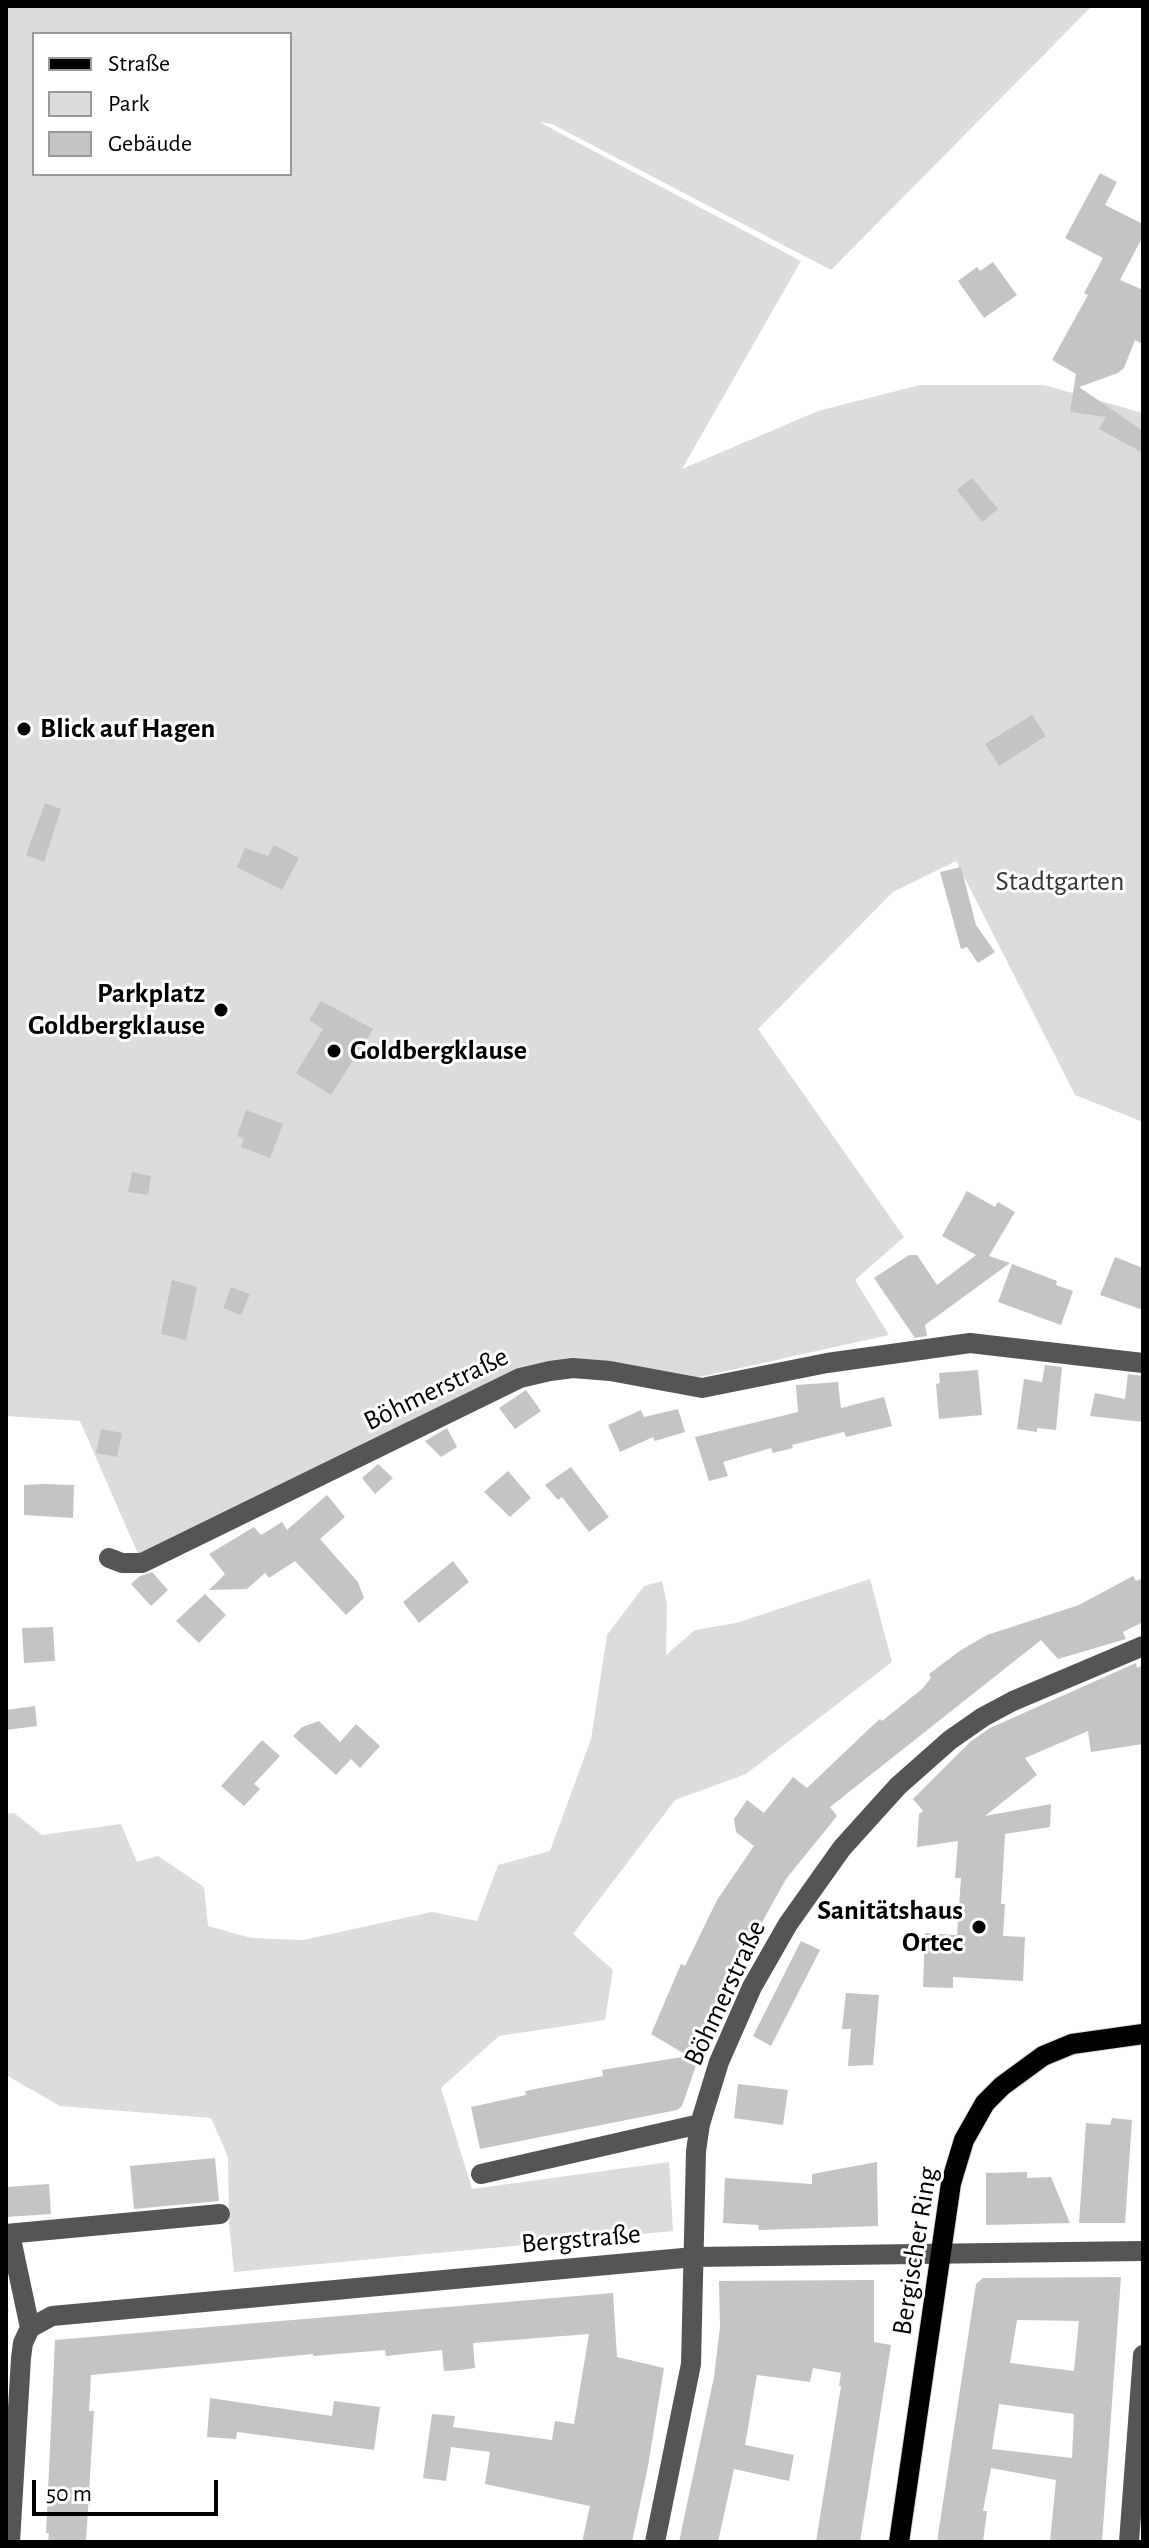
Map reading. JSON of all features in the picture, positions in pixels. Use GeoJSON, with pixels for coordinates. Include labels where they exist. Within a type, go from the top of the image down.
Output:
{"type":"FeatureCollection","features":[{"type":"Feature","properties":{"kind":"main road","name":"Bergischer Ring"},"geometry":{"type":"LineString","coordinates":[[899,2542],[940,2255],[954,2171],[964,2140],[985,2103],[1013,2077],[1043,2056],[1072,2044],[1143,2034]]}},
{"type":"Feature","properties":{"kind":"street","name":"Böhmerstraße"},"geometry":{"type":"LineString","coordinates":[[109,1558],[122,1563],[142,1563],[520,1378],[550,1371],[573,1368],[610,1371],[702,1388],[827,1363],[970,1343],[1143,1363]]}},
{"type":"Feature","properties":{"kind":"street","name":"Böhmerstraße"},"geometry":{"type":"LineString","coordinates":[[655,2542],[691,2364],[696,2151],[700,2124],[719,2062],[752,1987],[788,1924],[842,1848],[898,1786],[950,1740],[1013,1701],[1143,1646]]}},
{"type":"Feature","properties":{"kind":"street"},"geometry":{"type":"LineString","coordinates":[[481,2174],[700,2124]]}},
{"type":"Feature","properties":{"kind":"street"},"geometry":{"type":"LineString","coordinates":[[10,2542],[21,2358],[30,2328],[8,2234],[220,2214]]}},
{"type":"Feature","properties":{"kind":"street","name":"Bergstraße"},"geometry":{"type":"LineString","coordinates":[[30,2328],[52,2316],[694,2257],[1143,2251]]}},
{"type":"Feature","properties":{"kind":"street"},"geometry":{"type":"LineString","coordinates":[[1129,2542],[1143,2355]]}},
{"type":"Feature","properties":{"kind":"green space","name":"Stadtgarten"},"geometry":{"type":"Polygon","coordinates":[[[6,6],[1092,6],[831,270],[552,124],[539,122],[801,261],[682,469],[818,411],[920,385],[1044,385],[1143,413],[1143,1122],[1075,1095],[956,861],[893,892],[758,1029],[904,1237],[855,1280],[889,1335],[695,1378],[553,1363],[142,1563],[80,1421],[6,1416],[6,6]]]}},
{"type":"Feature","properties":{"kind":"green space"},"geometry":{"type":"Polygon","coordinates":[[[870,1579],[892,1662],[746,1774],[675,1800],[573,1934],[613,1970],[605,2020],[499,2036],[441,2088],[472,2189],[669,2162],[673,2231],[234,2272],[229,2223],[228,2157],[211,2118],[60,2106],[6,2075],[6,1814],[14,1813],[42,1835],[121,1824],[137,1862],[158,1856],[204,1887],[208,1926],[251,1938],[303,1940],[432,1912],[477,1921],[498,1865],[550,1851],[591,1739],[607,1635],[644,1586],[662,1581],[667,1604],[666,1655],[695,1630],[736,1623],[870,1579]]]}},
{"type":"Feature","properties":{"kind":"building"},"geometry":{"type":"Polygon","coordinates":[[[1100,173],[1117,182],[1105,205],[1143,224],[1143,236],[1120,280],[1143,290],[1143,344],[1135,340],[1124,368],[1118,373],[1079,387],[1143,431],[1143,453],[1099,429],[1106,417],[1070,412],[1076,374],[1052,360],[1088,295],[1084,293],[1103,258],[1065,238],[1100,173]]]}},
{"type":"Feature","properties":{"kind":"building"},"geometry":{"type":"Polygon","coordinates":[[[993,262],[1017,295],[984,318],[958,281],[977,267],[980,271],[993,262]]]}},
{"type":"Feature","properties":{"kind":"building"},"geometry":{"type":"Polygon","coordinates":[[[972,478],[998,509],[982,522],[957,490],[972,478]]]}},
{"type":"Feature","properties":{"kind":"building"},"geometry":{"type":"Polygon","coordinates":[[[1032,715],[1046,736],[999,766],[985,744],[1032,715]]]}},
{"type":"Feature","properties":{"kind":"building"},"geometry":{"type":"Polygon","coordinates":[[[45,803],[61,809],[44,862],[26,855],[45,803]]]}},
{"type":"Feature","properties":{"kind":"building"},"geometry":{"type":"Polygon","coordinates":[[[274,845],[299,858],[282,890],[237,867],[245,848],[268,856],[274,845]]]}},
{"type":"Feature","properties":{"kind":"building"},"geometry":{"type":"Polygon","coordinates":[[[961,867],[976,925],[995,952],[978,963],[967,947],[961,949],[940,872],[961,867]]]}},
{"type":"Feature","properties":{"kind":"building","name":"Goldbergklause"},"geometry":{"type":"Polygon","coordinates":[[[321,1001],[373,1029],[331,1095],[296,1073],[323,1029],[309,1020],[321,1001]]]}},
{"type":"Feature","properties":{"kind":"building"},"geometry":{"type":"Polygon","coordinates":[[[246,1110],[283,1124],[270,1158],[241,1147],[244,1139],[237,1136],[246,1110]]]}},
{"type":"Feature","properties":{"kind":"building"},"geometry":{"type":"Polygon","coordinates":[[[132,1172],[151,1176],[148,1195],[128,1192],[132,1172]]]}},
{"type":"Feature","properties":{"kind":"building"},"geometry":{"type":"Polygon","coordinates":[[[967,1191],[995,1207],[998,1202],[1015,1212],[989,1256],[1010,1263],[925,1325],[927,1336],[915,1338],[874,1278],[909,1255],[917,1255],[937,1285],[976,1255],[942,1236],[967,1191]]]}},
{"type":"Feature","properties":{"kind":"building"},"geometry":{"type":"Polygon","coordinates":[[[1115,1257],[1143,1268],[1143,1310],[1100,1295],[1115,1257]]]}},
{"type":"Feature","properties":{"kind":"building"},"geometry":{"type":"Polygon","coordinates":[[[1012,1264],[1057,1281],[1056,1285],[1073,1291],[1061,1325],[998,1302],[1012,1264]]]}},
{"type":"Feature","properties":{"kind":"building"},"geometry":{"type":"Polygon","coordinates":[[[172,1280],[197,1287],[186,1340],[161,1334],[172,1280]]]}},
{"type":"Feature","properties":{"kind":"building"},"geometry":{"type":"Polygon","coordinates":[[[231,1287],[250,1294],[241,1315],[223,1308],[231,1287]]]}},
{"type":"Feature","properties":{"kind":"building"},"geometry":{"type":"Polygon","coordinates":[[[1045,1365],[1062,1367],[1056,1430],[1037,1428],[1037,1432],[1017,1429],[1024,1379],[1042,1382],[1045,1365]]]}},
{"type":"Feature","properties":{"kind":"building"},"geometry":{"type":"Polygon","coordinates":[[[978,1370],[982,1415],[939,1419],[936,1384],[940,1383],[939,1373],[978,1370]]]}},
{"type":"Feature","properties":{"kind":"building"},"geometry":{"type":"Polygon","coordinates":[[[1128,1374],[1143,1376],[1143,1422],[1090,1416],[1095,1393],[1125,1399],[1128,1374]]]}},
{"type":"Feature","properties":{"kind":"building"},"geometry":{"type":"Polygon","coordinates":[[[838,1382],[841,1408],[884,1397],[892,1426],[846,1437],[844,1432],[773,1453],[771,1448],[723,1462],[728,1476],[709,1481],[695,1437],[798,1412],[796,1385],[838,1382]]]}},
{"type":"Feature","properties":{"kind":"building"},"geometry":{"type":"Polygon","coordinates":[[[526,1390],[541,1411],[515,1429],[499,1408],[526,1390]]]}},
{"type":"Feature","properties":{"kind":"building"},"geometry":{"type":"Polygon","coordinates":[[[678,1409],[685,1432],[655,1441],[653,1437],[620,1452],[608,1425],[641,1410],[644,1417],[678,1409]]]}},
{"type":"Feature","properties":{"kind":"building"},"geometry":{"type":"Polygon","coordinates":[[[447,1428],[457,1447],[441,1457],[425,1441],[447,1428]]]}},
{"type":"Feature","properties":{"kind":"building"},"geometry":{"type":"Polygon","coordinates":[[[101,1429],[122,1433],[117,1457],[96,1453],[101,1429]]]}},
{"type":"Feature","properties":{"kind":"building"},"geometry":{"type":"Polygon","coordinates":[[[378,1464],[393,1478],[375,1494],[362,1478],[378,1464]]]}},
{"type":"Feature","properties":{"kind":"building"},"geometry":{"type":"Polygon","coordinates":[[[571,1467],[609,1517],[589,1532],[562,1497],[558,1500],[545,1485],[571,1467]]]}},
{"type":"Feature","properties":{"kind":"building"},"geometry":{"type":"Polygon","coordinates":[[[508,1471],[531,1498],[510,1517],[484,1492],[508,1471]]]}},
{"type":"Feature","properties":{"kind":"building"},"geometry":{"type":"Polygon","coordinates":[[[24,1485],[74,1485],[73,1518],[24,1515],[24,1485]]]}},
{"type":"Feature","properties":{"kind":"building"},"geometry":{"type":"Polygon","coordinates":[[[327,1495],[345,1517],[320,1539],[358,1582],[364,1598],[346,1615],[295,1561],[269,1578],[265,1573],[247,1589],[209,1590],[225,1574],[209,1554],[254,1527],[261,1535],[282,1522],[287,1530],[327,1495]]]}},
{"type":"Feature","properties":{"kind":"building"},"geometry":{"type":"Polygon","coordinates":[[[453,1561],[469,1582],[419,1623],[403,1602],[453,1561]]]}},
{"type":"Feature","properties":{"kind":"building"},"geometry":{"type":"Polygon","coordinates":[[[152,1572],[168,1590],[151,1606],[131,1584],[140,1576],[152,1572]]]}},
{"type":"Feature","properties":{"kind":"building"},"geometry":{"type":"Polygon","coordinates":[[[1133,1576],[1136,1581],[1143,1578],[1143,1622],[1123,1632],[1126,1639],[1058,1659],[1041,1640],[830,1807],[837,1816],[786,1879],[740,1962],[706,2037],[682,2106],[677,2110],[480,2149],[471,2107],[526,2095],[525,2091],[603,2076],[602,2070],[688,2056],[651,2034],[681,1964],[685,1966],[717,1900],[754,1846],[736,1832],[734,1819],[747,1800],[764,1813],[793,1777],[807,1788],[880,1719],[882,1721],[922,1689],[931,1678],[929,1674],[961,1650],[987,1635],[1079,1605],[1133,1576]]]}},
{"type":"Feature","properties":{"kind":"building"},"geometry":{"type":"Polygon","coordinates":[[[205,1594],[226,1615],[199,1643],[176,1621],[205,1594]]]}},
{"type":"Feature","properties":{"kind":"building"},"geometry":{"type":"Polygon","coordinates":[[[53,1627],[55,1661],[24,1663],[22,1628],[53,1627]]]}},
{"type":"Feature","properties":{"kind":"building"},"geometry":{"type":"Polygon","coordinates":[[[1136,1663],[1137,1668],[1143,1665],[1143,1744],[1091,1752],[1088,1731],[1025,1758],[1037,1775],[985,1816],[1051,1804],[1050,1827],[1005,1834],[1001,1904],[1005,1904],[1003,1936],[1025,1937],[1023,1981],[953,1977],[953,1988],[923,1987],[925,1933],[957,1935],[961,1878],[955,1878],[958,1841],[917,1847],[919,1814],[923,1811],[913,1799],[970,1742],[990,1728],[1136,1663]]]}},
{"type":"Feature","properties":{"kind":"building"},"geometry":{"type":"Polygon","coordinates":[[[35,1706],[37,1726],[6,1730],[6,1710],[35,1706]]]}},
{"type":"Feature","properties":{"kind":"building"},"geometry":{"type":"Polygon","coordinates":[[[319,1721],[340,1742],[356,1724],[380,1746],[360,1768],[351,1759],[336,1775],[293,1736],[302,1727],[319,1721]]]}},
{"type":"Feature","properties":{"kind":"building"},"geometry":{"type":"Polygon","coordinates":[[[262,1740],[280,1756],[254,1784],[260,1789],[244,1806],[221,1786],[262,1740]]]}},
{"type":"Feature","properties":{"kind":"building"},"geometry":{"type":"Polygon","coordinates":[[[801,1941],[820,1950],[771,2046],[753,2036],[801,1941]]]}},
{"type":"Feature","properties":{"kind":"building"},"geometry":{"type":"Polygon","coordinates":[[[846,1993],[879,1995],[873,2065],[848,2066],[851,2029],[842,2029],[846,1993]]]}},
{"type":"Feature","properties":{"kind":"building"},"geometry":{"type":"Polygon","coordinates":[[[738,2084],[788,2090],[783,2125],[734,2118],[738,2084]]]}},
{"type":"Feature","properties":{"kind":"building"},"geometry":{"type":"Polygon","coordinates":[[[1112,2118],[1132,2120],[1125,2223],[1079,2223],[1086,2123],[1110,2125],[1112,2118]]]}},
{"type":"Feature","properties":{"kind":"building"},"geometry":{"type":"Polygon","coordinates":[[[215,2158],[219,2201],[134,2209],[130,2166],[215,2158]]]}},
{"type":"Feature","properties":{"kind":"building"},"geometry":{"type":"Polygon","coordinates":[[[877,2162],[878,2226],[759,2230],[758,2225],[723,2223],[725,2178],[812,2184],[812,2174],[877,2162]]]}},
{"type":"Feature","properties":{"kind":"building"},"geometry":{"type":"Polygon","coordinates":[[[1027,2172],[1027,2178],[1051,2177],[1070,2223],[986,2225],[986,2173],[1027,2172]]]}},
{"type":"Feature","properties":{"kind":"building"},"geometry":{"type":"Polygon","coordinates":[[[49,2184],[51,2214],[6,2217],[6,2187],[49,2184]]]}},
{"type":"Feature","properties":{"kind":"building"},"geometry":{"type":"Polygon","coordinates":[[[1121,2277],[1102,2542],[1050,2542],[1056,2480],[991,2468],[983,2511],[987,2511],[983,2542],[937,2542],[976,2284],[983,2278],[1121,2277]],[[1017,2320],[1010,2363],[1074,2371],[1079,2321],[1017,2320]],[[999,2404],[992,2449],[1072,2458],[1074,2414],[999,2404]]]}},
{"type":"Feature","properties":{"kind":"building"},"geometry":{"type":"Polygon","coordinates":[[[874,2280],[874,2342],[891,2345],[860,2542],[816,2542],[841,2373],[813,2368],[810,2382],[757,2375],[745,2445],[794,2455],[789,2481],[734,2469],[718,2542],[679,2542],[714,2377],[720,2327],[719,2281],[874,2280]]]}},
{"type":"Feature","properties":{"kind":"building"},"geometry":{"type":"Polygon","coordinates":[[[613,2293],[617,2357],[664,2368],[632,2542],[582,2542],[590,2506],[485,2484],[490,2452],[451,2447],[446,2481],[423,2478],[432,2414],[455,2416],[453,2427],[552,2440],[555,2421],[574,2424],[589,2334],[473,2343],[475,2368],[460,2370],[444,2371],[442,2350],[386,2356],[385,2350],[91,2375],[89,2411],[94,2411],[86,2542],[48,2542],[55,2340],[613,2293]]]}},
{"type":"Feature","properties":{"kind":"building"},"geometry":{"type":"Polygon","coordinates":[[[210,2398],[332,2416],[334,2401],[380,2407],[374,2450],[237,2432],[236,2439],[207,2437],[210,2398]]]}},
{"type":"Feature","properties":{"kind":"place","name":"Blick auf Hagen"},"geometry":{"type":"Point","coordinates":[24,729]}},
{"type":"Feature","properties":{"kind":"place","name":"Parkplatz Goldbergklause"},"geometry":{"type":"Point","coordinates":[221,1010]}},
{"type":"Feature","properties":{"kind":"place","name":"Goldbergklause"},"geometry":{"type":"Point","coordinates":[334,1051]}},
{"type":"Feature","properties":{"kind":"place","name":"Sanitätshaus Ortec"},"geometry":{"type":"Point","coordinates":[979,1927]}}]}
